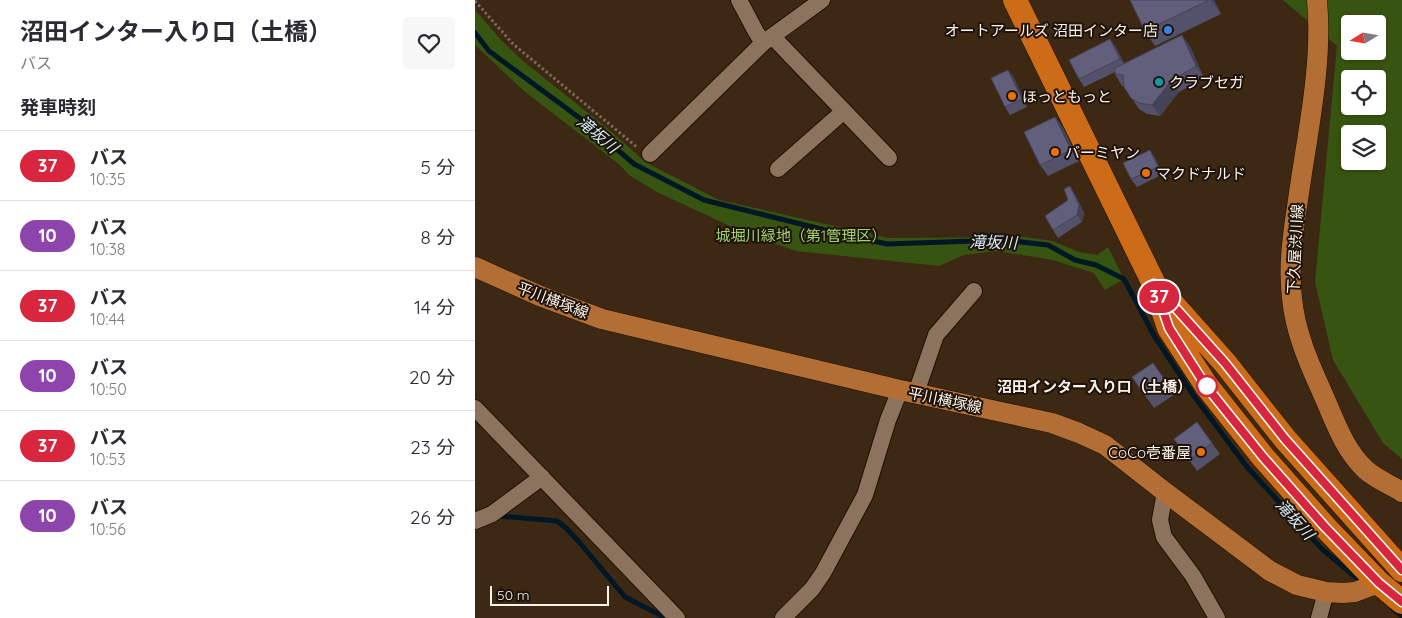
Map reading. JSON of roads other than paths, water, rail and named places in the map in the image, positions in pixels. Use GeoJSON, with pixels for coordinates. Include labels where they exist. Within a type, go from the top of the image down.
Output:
{"type":"FeatureCollection","features":[{"type":"Feature","properties":{"kind":"highway"},"geometry":{"type":"LineString","coordinates":[[1015,0],[1154,284],[1169,328],[1206,386],[1263,457],[1325,527],[1379,583],[1402,602]]}},
{"type":"Feature","properties":{"kind":"highway"},"geometry":{"type":"LineString","coordinates":[[1154,284],[1225,363],[1285,439],[1401,568],[1379,583]]}},
{"type":"Feature","properties":{"kind":"main road","name":"下久屋渋川線"},"geometry":{"type":"LineString","coordinates":[[1317,0],[1319,35],[1294,226],[1291,298],[1305,354],[1338,429],[1353,455],[1367,472],[1402,492]]}},
{"type":"Feature","properties":{"kind":"main road","name":"平川横塚線"},"geometry":{"type":"LineString","coordinates":[[475,267],[541,296],[602,319],[908,392],[1052,423],[1105,445],[1270,571],[1297,584],[1326,592],[1355,592],[1379,583]]}},
{"type":"Feature","properties":{"kind":"street"},"geometry":{"type":"LineString","coordinates":[[739,0],[756,32],[768,40],[844,111],[889,158]]}},
{"type":"Feature","properties":{"kind":"street"},"geometry":{"type":"LineString","coordinates":[[650,154],[768,40],[822,0]]}},
{"type":"Feature","properties":{"kind":"street"},"geometry":{"type":"LineString","coordinates":[[778,169],[844,111]]}},
{"type":"Feature","properties":{"kind":"street"},"geometry":{"type":"LineString","coordinates":[[783,618],[812,590],[823,573],[865,494],[887,420],[908,392],[936,335],[974,291]]}},
{"type":"Feature","properties":{"kind":"street"},"geometry":{"type":"LineString","coordinates":[[475,408],[677,618]]}},
{"type":"Feature","properties":{"kind":"street"},"geometry":{"type":"LineString","coordinates":[[475,522],[492,514],[542,477]]}},
{"type":"Feature","properties":{"kind":"street"},"geometry":{"type":"LineString","coordinates":[[1165,492],[1160,520],[1164,537],[1193,576],[1217,618]]}},
{"type":"Feature","properties":{"kind":"street"},"geometry":{"type":"LineString","coordinates":[[1319,618],[1326,592]]}},
{"type":"Feature","properties":{"kind":"waterway","name":"滝坂川"},"geometry":{"type":"LineString","coordinates":[[475,33],[489,51],[585,122],[634,164],[704,200],[887,244],[1004,240],[1048,245],[1075,260],[1096,265],[1124,279],[1155,337],[1194,396],[1247,467],[1322,549],[1364,584]]}},
{"type":"Feature","properties":{"kind":"waterway"},"geometry":{"type":"LineString","coordinates":[[498,516],[557,521],[580,543],[625,597],[666,618]]}},
{"type":"Feature","properties":{"kind":"waterway","name":"滝坂川"},"geometry":{"type":"LineString","coordinates":[[1393,609],[1402,616]]}},
{"type":"Feature","properties":{"kind":"place","name":"オートアールズ 沼田インター店"},"geometry":{"type":"Point","coordinates":[1168,30]}},
{"type":"Feature","properties":{"kind":"place","name":"クラブセガ"},"geometry":{"type":"Point","coordinates":[1159,82]}},
{"type":"Feature","properties":{"kind":"place","name":"ほっともっと"},"geometry":{"type":"Point","coordinates":[1012,96]}},
{"type":"Feature","properties":{"kind":"place","name":"バーミヤン"},"geometry":{"type":"Point","coordinates":[1055,152]}},
{"type":"Feature","properties":{"kind":"place","name":"マクドナルド"},"geometry":{"type":"Point","coordinates":[1146,173]}},
{"type":"Feature","properties":{"kind":"place","name":"沼田インター入り口（土橋）"},"geometry":{"type":"Point","coordinates":[1207,386]}},
{"type":"Feature","properties":{"kind":"place","name":"CoCo壱番屋"},"geometry":{"type":"Point","coordinates":[1201,452]}},
{"type":"Feature","properties":{"kind":"park label","name":"城堀川緑地（第1管理区）"},"geometry":{"type":"Point","coordinates":[801,235]}}]}
